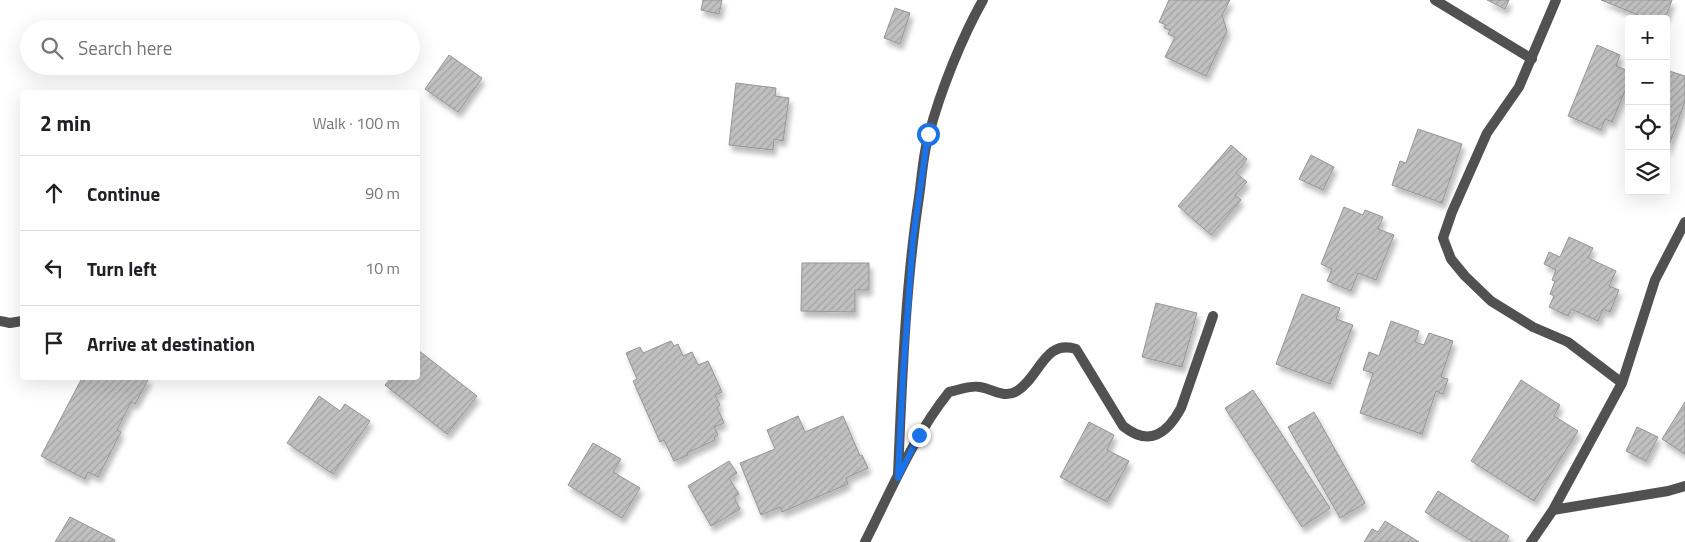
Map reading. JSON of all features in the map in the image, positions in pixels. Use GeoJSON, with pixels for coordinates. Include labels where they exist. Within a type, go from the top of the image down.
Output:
{"type":"FeatureCollection","features":[{"type":"Feature","properties":{"kind":"street"},"geometry":{"type":"LineString","coordinates":[[898,478],[913,239],[928,134],[948,76],[983,0]]}},
{"type":"Feature","properties":{"kind":"street"},"geometry":{"type":"LineString","coordinates":[[1435,0],[1532,59]]}},
{"type":"Feature","properties":{"kind":"street"},"geometry":{"type":"LineString","coordinates":[[1556,0],[1519,87],[1487,133],[1452,212],[1443,238],[1451,259],[1465,276],[1491,301],[1533,327],[1568,342],[1622,383]]}},
{"type":"Feature","properties":{"kind":"street"},"geometry":{"type":"LineString","coordinates":[[1531,542],[1552,510],[1622,383],[1655,280],[1685,222]]}},
{"type":"Feature","properties":{"kind":"street"},"geometry":{"type":"LineString","coordinates":[[865,542],[919,435],[933,412],[949,392],[979,386],[1007,394],[1017,391],[1050,353],[1058,346],[1067,346],[1076,349],[1123,426],[1141,436],[1151,437],[1164,431],[1173,422],[1180,408],[1213,316]]}},
{"type":"Feature","properties":{"kind":"street"},"geometry":{"type":"LineString","coordinates":[[0,321],[10,323],[20,320]]}},
{"type":"Feature","properties":{"kind":"street"},"geometry":{"type":"LineString","coordinates":[[1552,510],[1668,491],[1685,486]]}},
{"type":"Feature","properties":{"kind":"building"},"geometry":{"type":"Polygon","coordinates":[[[703,0],[722,0],[719,14],[701,10],[703,0]]]}},
{"type":"Feature","properties":{"kind":"building"},"geometry":{"type":"Polygon","coordinates":[[[1169,0],[1230,0],[1222,15],[1227,31],[1206,76],[1165,57],[1175,37],[1168,34],[1170,30],[1164,28],[1166,25],[1159,22],[1169,0]]]}},
{"type":"Feature","properties":{"kind":"building"},"geometry":{"type":"Polygon","coordinates":[[[1487,0],[1509,0],[1505,9],[1487,0]]]}},
{"type":"Feature","properties":{"kind":"building"},"geometry":{"type":"Polygon","coordinates":[[[1601,0],[1672,0],[1666,15],[1638,15],[1601,0]]]}},
{"type":"Feature","properties":{"kind":"building"},"geometry":{"type":"Polygon","coordinates":[[[895,8],[910,13],[900,44],[884,38],[895,8]]]}},
{"type":"Feature","properties":{"kind":"building"},"geometry":{"type":"Polygon","coordinates":[[[1597,45],[1620,55],[1616,66],[1625,69],[1625,91],[1612,122],[1605,119],[1601,130],[1568,116],[1597,45]]]}},
{"type":"Feature","properties":{"kind":"building"},"geometry":{"type":"Polygon","coordinates":[[[449,55],[482,78],[458,112],[425,89],[449,55]]]}},
{"type":"Feature","properties":{"kind":"building"},"geometry":{"type":"Polygon","coordinates":[[[1670,71],[1685,76],[1685,101],[1670,143],[1670,71]]]}},
{"type":"Feature","properties":{"kind":"building"},"geometry":{"type":"Polygon","coordinates":[[[736,83],[776,88],[775,96],[789,98],[783,141],[774,139],[773,150],[729,145],[736,83]]]}},
{"type":"Feature","properties":{"kind":"building"},"geometry":{"type":"Polygon","coordinates":[[[1418,129],[1462,144],[1442,203],[1392,185],[1400,161],[1406,163],[1418,129]]]}},
{"type":"Feature","properties":{"kind":"building"},"geometry":{"type":"Polygon","coordinates":[[[1231,145],[1247,159],[1236,173],[1247,182],[1235,195],[1241,200],[1211,235],[1178,206],[1231,145]]]}},
{"type":"Feature","properties":{"kind":"building"},"geometry":{"type":"Polygon","coordinates":[[[1311,155],[1334,167],[1323,190],[1299,179],[1311,155]]]}},
{"type":"Feature","properties":{"kind":"building"},"geometry":{"type":"Polygon","coordinates":[[[1344,207],[1363,215],[1365,210],[1383,217],[1378,229],[1394,235],[1376,280],[1358,273],[1351,291],[1327,281],[1332,269],[1321,264],[1344,207]]]}},
{"type":"Feature","properties":{"kind":"building"},"geometry":{"type":"Polygon","coordinates":[[[1569,237],[1593,248],[1588,258],[1616,271],[1609,286],[1619,290],[1610,312],[1603,309],[1598,321],[1571,309],[1568,316],[1549,307],[1554,296],[1550,294],[1555,281],[1552,280],[1556,270],[1544,264],[1549,252],[1560,257],[1569,237]]]}},
{"type":"Feature","properties":{"kind":"building"},"geometry":{"type":"Polygon","coordinates":[[[802,263],[869,263],[869,290],[855,290],[855,312],[801,311],[802,263]]]}},
{"type":"Feature","properties":{"kind":"building"},"geometry":{"type":"Polygon","coordinates":[[[1302,294],[1340,308],[1336,319],[1353,325],[1330,384],[1276,364],[1302,294]]]}},
{"type":"Feature","properties":{"kind":"building"},"geometry":{"type":"Polygon","coordinates":[[[1156,303],[1197,313],[1182,367],[1142,357],[1156,303]]]}},
{"type":"Feature","properties":{"kind":"building"},"geometry":{"type":"Polygon","coordinates":[[[1391,321],[1419,331],[1415,342],[1424,345],[1429,333],[1453,341],[1441,377],[1448,379],[1443,394],[1436,391],[1422,434],[1360,413],[1373,373],[1363,370],[1369,352],[1379,356],[1391,321]]]}},
{"type":"Feature","properties":{"kind":"building"},"geometry":{"type":"Polygon","coordinates":[[[671,341],[674,346],[678,344],[683,356],[692,352],[698,365],[708,361],[722,392],[715,395],[720,405],[717,407],[724,423],[714,427],[718,435],[714,437],[715,440],[674,461],[664,440],[660,442],[633,381],[637,379],[626,353],[640,347],[643,353],[671,341]]]}},
{"type":"Feature","properties":{"kind":"building"},"geometry":{"type":"Polygon","coordinates":[[[420,352],[477,396],[447,434],[385,385],[389,380],[420,380],[420,352]]]}},
{"type":"Feature","properties":{"kind":"building"},"geometry":{"type":"Polygon","coordinates":[[[81,380],[148,380],[135,404],[131,402],[117,430],[121,432],[98,477],[88,472],[85,479],[41,456],[81,380]]]}},
{"type":"Feature","properties":{"kind":"building"},"geometry":{"type":"Polygon","coordinates":[[[1521,380],[1560,405],[1554,416],[1578,431],[1534,501],[1471,461],[1521,380]]]}},
{"type":"Feature","properties":{"kind":"building"},"geometry":{"type":"Polygon","coordinates":[[[1253,390],[1330,508],[1302,527],[1225,408],[1253,390]]]}},
{"type":"Feature","properties":{"kind":"building"},"geometry":{"type":"Polygon","coordinates":[[[319,396],[340,411],[345,404],[370,421],[333,474],[287,443],[319,396]]]}},
{"type":"Feature","properties":{"kind":"building"},"geometry":{"type":"Polygon","coordinates":[[[1685,402],[1685,454],[1662,439],[1685,402]]]}},
{"type":"Feature","properties":{"kind":"building"},"geometry":{"type":"Polygon","coordinates":[[[1314,412],[1365,503],[1340,518],[1288,427],[1314,412]]]}},
{"type":"Feature","properties":{"kind":"building"},"geometry":{"type":"Polygon","coordinates":[[[798,416],[805,432],[843,416],[860,456],[862,455],[868,468],[846,478],[848,484],[782,512],[780,507],[761,515],[740,463],[775,449],[767,430],[798,416]]]}},
{"type":"Feature","properties":{"kind":"building"},"geometry":{"type":"Polygon","coordinates":[[[1089,422],[1114,435],[1107,450],[1129,461],[1107,502],[1060,477],[1089,422]]]}},
{"type":"Feature","properties":{"kind":"building"},"geometry":{"type":"Polygon","coordinates":[[[1637,427],[1658,437],[1646,461],[1626,451],[1637,427]]]}},
{"type":"Feature","properties":{"kind":"building"},"geometry":{"type":"Polygon","coordinates":[[[593,443],[621,459],[613,472],[640,488],[622,518],[568,485],[593,443]]]}},
{"type":"Feature","properties":{"kind":"building"},"geometry":{"type":"Polygon","coordinates":[[[729,461],[737,473],[729,478],[739,494],[734,497],[740,509],[711,526],[688,486],[729,461]]]}},
{"type":"Feature","properties":{"kind":"building"},"geometry":{"type":"Polygon","coordinates":[[[1438,491],[1509,536],[1506,542],[1473,542],[1425,512],[1438,491]]]}},
{"type":"Feature","properties":{"kind":"building"},"geometry":{"type":"Polygon","coordinates":[[[70,517],[115,540],[114,542],[55,542],[70,517]]]}},
{"type":"Feature","properties":{"kind":"building"},"geometry":{"type":"Polygon","coordinates":[[[1385,521],[1419,542],[1364,542],[1372,529],[1378,532],[1385,521]]]}},
{"type":"Feature","properties":{"kind":"route"},"geometry":{"type":"LineString","coordinates":[[919,435],[898,478],[913,239],[928,134]]}}]}
